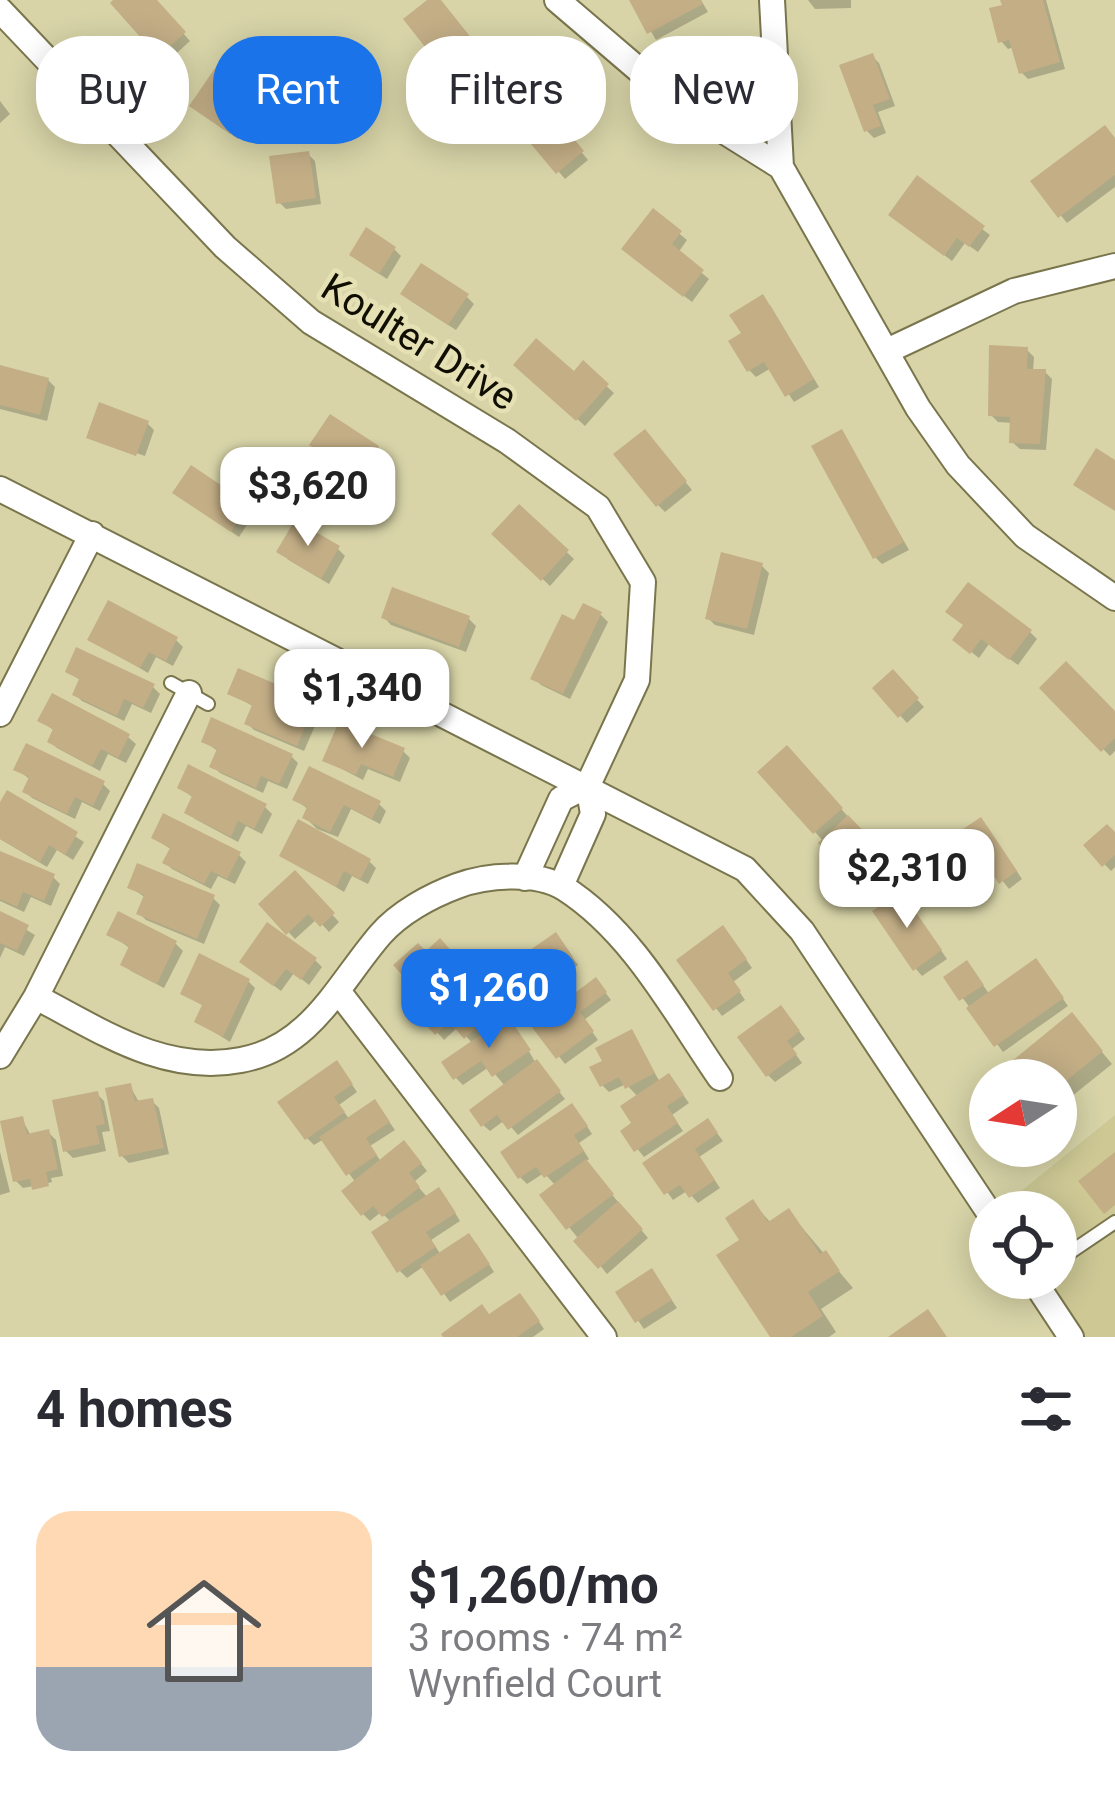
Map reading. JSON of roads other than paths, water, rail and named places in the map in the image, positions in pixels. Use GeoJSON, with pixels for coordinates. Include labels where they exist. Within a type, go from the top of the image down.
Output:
{"type":"FeatureCollection","features":[{"type":"Feature","properties":{"kind":"street"},"geometry":{"type":"LineString","coordinates":[[557,0],[674,100],[781,167]]}},
{"type":"Feature","properties":{"kind":"street"},"geometry":{"type":"LineString","coordinates":[[772,0],[781,167],[918,408],[958,465],[1025,536],[1115,598]]}},
{"type":"Feature","properties":{"kind":"street","name":"Koulter Drive"},"geometry":{"type":"LineString","coordinates":[[0,10],[225,248],[311,322],[508,441],[598,507],[644,581],[637,680],[588,785]]}},
{"type":"Feature","properties":{"kind":"street"},"geometry":{"type":"LineString","coordinates":[[887,351],[1014,291],[1115,266]]}},
{"type":"Feature","properties":{"kind":"street"},"geometry":{"type":"LineString","coordinates":[[0,489],[745,868],[802,932],[975,1191]]}},
{"type":"Feature","properties":{"kind":"street"},"geometry":{"type":"LineString","coordinates":[[0,714],[92,534]]}},
{"type":"Feature","properties":{"kind":"street"},"geometry":{"type":"LineString","coordinates":[[0,1056],[36,997],[189,693]]}},
{"type":"Feature","properties":{"kind":"street"},"geometry":{"type":"LineString","coordinates":[[525,878],[561,799],[588,785]]}},
{"type":"Feature","properties":{"kind":"street"},"geometry":{"type":"LineString","coordinates":[[561,886],[593,814],[588,785]]}},
{"type":"Feature","properties":{"kind":"street"},"geometry":{"type":"LineString","coordinates":[[36,997],[142,1052],[193,1064],[242,1060],[278,1048],[317,1020],[383,931],[437,893],[477,879],[525,878],[561,886],[626,942],[720,1078]]}},
{"type":"Feature","properties":{"kind":"street"},"geometry":{"type":"LineString","coordinates":[[338,991],[604,1337]]}},
{"type":"Feature","properties":{"kind":"street"},"geometry":{"type":"LineString","coordinates":[[1046,1299],[1071,1337]]}},
{"type":"Feature","properties":{"kind":"lane"},"geometry":{"type":"LineString","coordinates":[[1077,1248],[1115,1222]]}}]}
